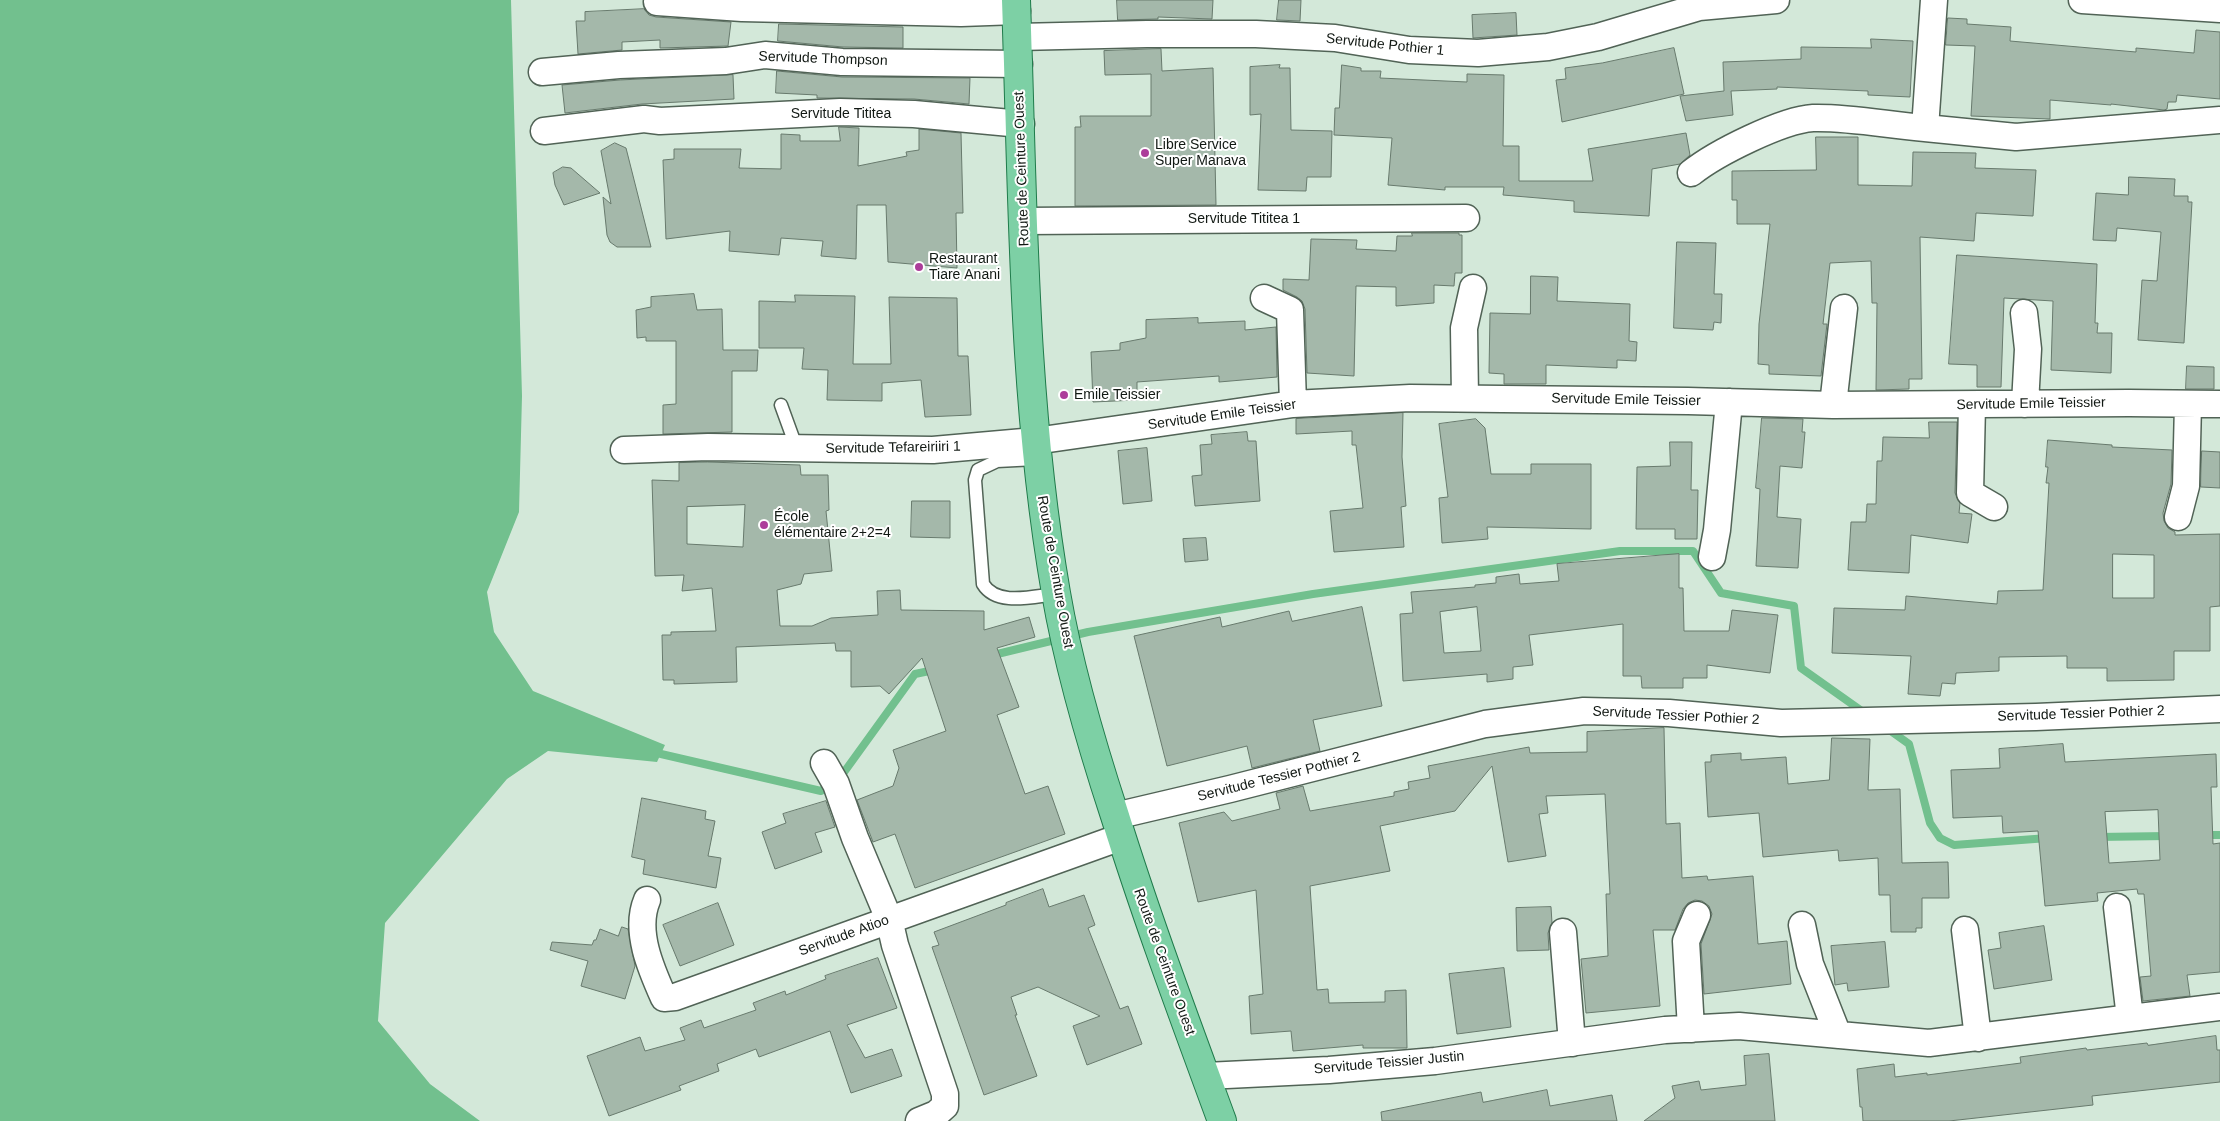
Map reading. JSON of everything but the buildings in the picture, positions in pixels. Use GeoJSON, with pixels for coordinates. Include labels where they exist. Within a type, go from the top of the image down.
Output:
{"type":"FeatureCollection","features":[{"type":"Feature","properties":{"kind":"main road","name":"Route de Ceinture Ouest"},"geometry":{"type":"LineString","coordinates":[[1017,16],[1023,221],[1036,450],[1056,594],[1071,665],[1095,756],[1118,827],[1222,1121]]}},
{"type":"Feature","properties":{"kind":"street","name":"Servitude Pothier 1"},"geometry":{"type":"LineString","coordinates":[[657,2],[742,8],[1017,16],[1147,34],[1256,34],[1335,38],[1409,50],[1478,53],[1548,47],[1598,37],[1699,7],[1776,0]]}},
{"type":"Feature","properties":{"kind":"street"},"geometry":{"type":"LineString","coordinates":[[1925,128],[1934,0]]}},
{"type":"Feature","properties":{"kind":"street"},"geometry":{"type":"LineString","coordinates":[[2082,0],[2220,9]]}},
{"type":"Feature","properties":{"kind":"street","name":"Servitude Thompson"},"geometry":{"type":"LineString","coordinates":[[542,72],[619,65],[726,61],[765,54],[842,62],[1019,64]]}},
{"type":"Feature","properties":{"kind":"street","name":"Servitude Tititea"},"geometry":{"type":"LineString","coordinates":[[544,131],[644,119],[660,121],[840,112],[914,114],[1021,124]]}},
{"type":"Feature","properties":{"kind":"street"},"geometry":{"type":"LineString","coordinates":[[1691,173],[1706,161],[1748,141],[1787,124],[1811,118],[1839,118],[2016,137],[2220,120]]}},
{"type":"Feature","properties":{"kind":"street","name":"Servitude Tititea 1"},"geometry":{"type":"LineString","coordinates":[[1023,221],[1466,218]]}},
{"type":"Feature","properties":{"kind":"street"},"geometry":{"type":"LineString","coordinates":[[1264,298],[1290,310],[1293,404]]}},
{"type":"Feature","properties":{"kind":"street"},"geometry":{"type":"LineString","coordinates":[[1465,303],[1465,398]]}},
{"type":"Feature","properties":{"kind":"street"},"geometry":{"type":"LineString","coordinates":[[1833,405],[1844,308]]}},
{"type":"Feature","properties":{"kind":"street"},"geometry":{"type":"LineString","coordinates":[[2024,313],[2028,349],[2025,404]]}},
{"type":"Feature","properties":{"kind":"street","name":"Servitude Emile Teissier"},"geometry":{"type":"LineString","coordinates":[[1036,450],[1293,404],[1410,398],[1833,405],[2220,404]]}},
{"type":"Feature","properties":{"kind":"street"},"geometry":{"type":"LineString","coordinates":[[1712,557],[1717,530],[1729,402]]}},
{"type":"Feature","properties":{"kind":"street"},"geometry":{"type":"LineString","coordinates":[[2178,517],[2186,486],[2188,404]]}},
{"type":"Feature","properties":{"kind":"street"},"geometry":{"type":"LineString","coordinates":[[1972,405],[1970,493],[1994,507]]}},
{"type":"Feature","properties":{"kind":"street","name":"Servitude Tefareiriiri 1"},"geometry":{"type":"LineString","coordinates":[[624,450],[708,447],[1036,450]]}},
{"type":"Feature","properties":{"kind":"street","name":"Servitude Tessier Pothier 2"},"geometry":{"type":"LineString","coordinates":[[1118,827],[1257,782],[1485,724],[1584,711],[1669,713],[1781,723],[2036,717],[2220,709]]}},
{"type":"Feature","properties":{"kind":"street"},"geometry":{"type":"LineString","coordinates":[[824,763],[836,784],[855,838],[889,919],[895,945],[946,1094],[946,1106],[936,1114],[919,1121]]}},
{"type":"Feature","properties":{"kind":"street","name":"Servitude Atioo"},"geometry":{"type":"LineString","coordinates":[[646,900],[642,911],[644,938],[655,978],[664,998],[675,996],[777,961],[889,919],[1118,827]]}},
{"type":"Feature","properties":{"kind":"street"},"geometry":{"type":"LineString","coordinates":[[2116,907],[2130,1018]]}},
{"type":"Feature","properties":{"kind":"street"},"geometry":{"type":"LineString","coordinates":[[1691,1029],[1686,941],[1697,915]]}},
{"type":"Feature","properties":{"kind":"street"},"geometry":{"type":"LineString","coordinates":[[1802,926],[1810,964],[1838,1035]]}},
{"type":"Feature","properties":{"kind":"street"},"geometry":{"type":"LineString","coordinates":[[1965,930],[1978,1038]]}},
{"type":"Feature","properties":{"kind":"street"},"geometry":{"type":"LineString","coordinates":[[1563,932],[1572,1043]]}},
{"type":"Feature","properties":{"kind":"street","name":"Servitude Teissier Justin"},"geometry":{"type":"LineString","coordinates":[[1206,1076],[1329,1070],[1435,1061],[1665,1030],[1739,1026],[1929,1043],[2220,1007]]}},
{"type":"Feature","properties":{"kind":"lane"},"geometry":{"type":"LineString","coordinates":[[781,405],[797,449]]}},
{"type":"Feature","properties":{"kind":"lane"},"geometry":{"type":"LineString","coordinates":[[1036,450],[978,470],[975,480],[983,584],[988,592],[997,596],[1011,598],[1056,594]]}},
{"type":"Feature","properties":{"kind":"shaded area"},"geometry":{"type":"Polygon","coordinates":[[[0,0],[511,0],[522,396],[519,512],[487,592],[494,632],[533,691],[665,745],[657,762],[548,751],[507,779],[385,923],[378,1021],[430,1084],[480,1121],[0,1121],[0,0]]]}},
{"type":"Feature","properties":{"kind":"waterway"},"geometry":{"type":"LineString","coordinates":[[989,656],[1088,632],[1313,594],[1620,551],[1693,551],[1721,593],[1794,606],[1801,668],[1866,714]]}},
{"type":"Feature","properties":{"kind":"waterway"},"geometry":{"type":"LineString","coordinates":[[661,754],[821,791],[842,775],[915,674],[934,670]]}},
{"type":"Feature","properties":{"kind":"waterway"},"geometry":{"type":"LineString","coordinates":[[1888,729],[1909,744],[1930,823],[1940,838],[1954,845],[2048,838]]}},
{"type":"Feature","properties":{"kind":"waterway"},"geometry":{"type":"LineString","coordinates":[[2205,835],[2220,835]]}},
{"type":"Feature","properties":{"kind":"waterway"},"geometry":{"type":"LineString","coordinates":[[2097,837],[2168,836]]}},
{"type":"Feature","properties":{"kind":"place","name":"Libre Service Super Manava"},"geometry":{"type":"Point","coordinates":[1145,153]}},
{"type":"Feature","properties":{"kind":"place","name":"Restaurant Tiare Anani"},"geometry":{"type":"Point","coordinates":[919,267]}},
{"type":"Feature","properties":{"kind":"place","name":"Emile Teissier"},"geometry":{"type":"Point","coordinates":[1064,395]}},
{"type":"Feature","properties":{"kind":"place","name":"École élémentaire 2+2=4"},"geometry":{"type":"Point","coordinates":[764,525]}}]}
